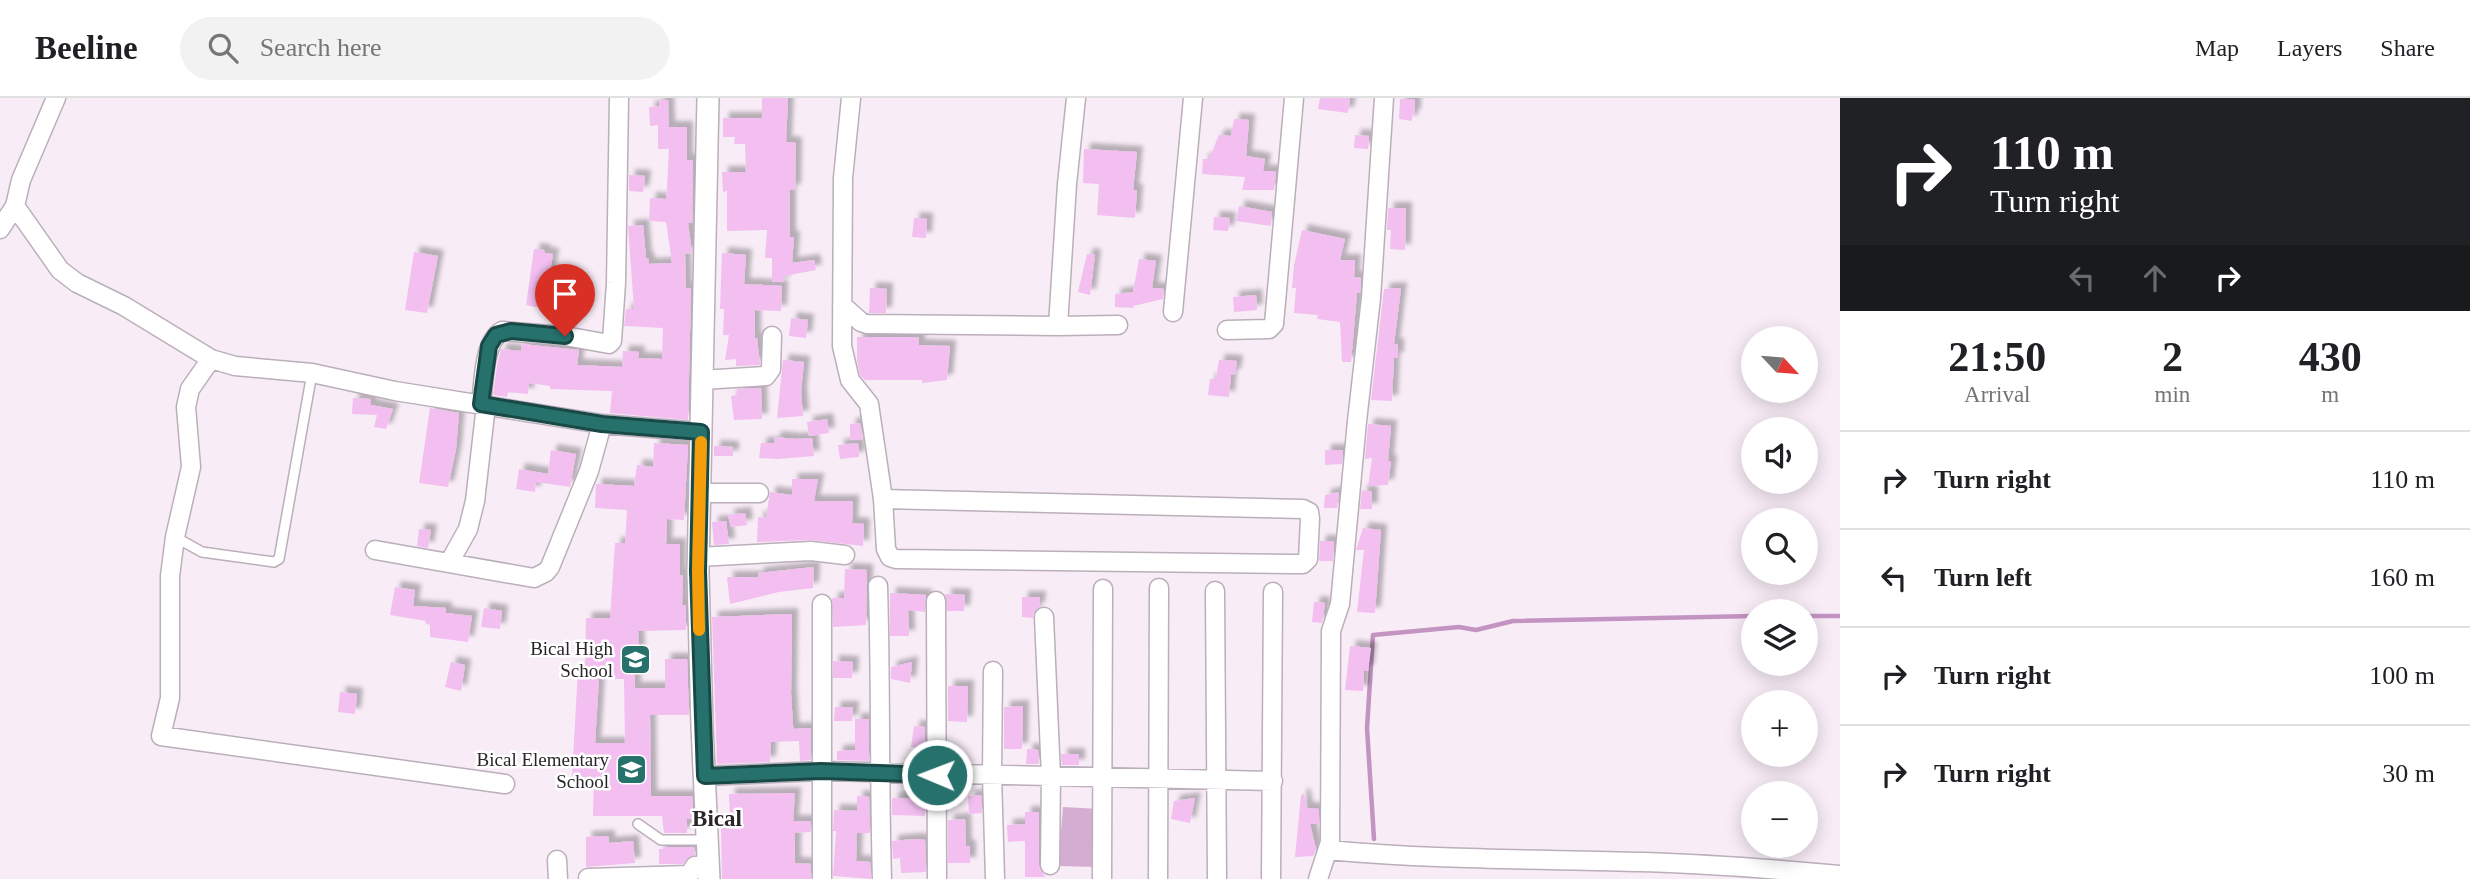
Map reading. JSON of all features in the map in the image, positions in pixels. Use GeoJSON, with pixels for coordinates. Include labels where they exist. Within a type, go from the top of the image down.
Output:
{"type":"FeatureCollection","features":[{"type":"Feature","properties":{"kind":"street"},"geometry":{"type":"LineString","coordinates":[[0,229],[15,206],[21,180],[56,98]]}},
{"type":"Feature","properties":{"kind":"street"},"geometry":{"type":"LineString","coordinates":[[449,563],[468,529],[475,501],[489,346],[496,335],[502,331],[565,336],[604,345],[612,341],[616,284],[619,98]]}},
{"type":"Feature","properties":{"kind":"street"},"geometry":{"type":"LineString","coordinates":[[589,878],[689,875],[695,866],[709,872],[698,557],[708,98]]}},
{"type":"Feature","properties":{"kind":"street"},"geometry":{"type":"LineString","coordinates":[[851,98],[843,178],[842,346],[850,380],[869,404],[883,499],[886,550],[890,556],[896,559],[1290,564],[1303,564],[1308,559],[1310,519],[1309,512],[1303,509],[883,499]]}},
{"type":"Feature","properties":{"kind":"street"},"geometry":{"type":"LineString","coordinates":[[1058,326],[1067,184],[1076,98]]}},
{"type":"Feature","properties":{"kind":"street"},"geometry":{"type":"LineString","coordinates":[[1173,312],[1193,98]]}},
{"type":"Feature","properties":{"kind":"street"},"geometry":{"type":"LineString","coordinates":[[1227,330],[1269,329],[1274,324],[1294,98]]}},
{"type":"Feature","properties":{"kind":"street"},"geometry":{"type":"LineString","coordinates":[[1318,879],[1328,850],[1332,799],[1331,631],[1340,604],[1371,298],[1384,98]]}},
{"type":"Feature","properties":{"kind":"street"},"geometry":{"type":"LineString","coordinates":[[15,206],[60,270],[77,283],[124,306],[211,359],[235,366],[312,373],[395,391],[602,424],[701,432]]}},
{"type":"Feature","properties":{"kind":"street"},"geometry":{"type":"LineString","coordinates":[[842,304],[867,324],[1118,325]]}},
{"type":"Feature","properties":{"kind":"street"},"geometry":{"type":"LineString","coordinates":[[702,380],[766,376],[771,369],[772,336]]}},
{"type":"Feature","properties":{"kind":"street"},"geometry":{"type":"LineString","coordinates":[[211,359],[190,389],[186,407],[191,467],[175,537],[170,576],[170,698],[161,736],[505,783]]}},
{"type":"Feature","properties":{"kind":"street"},"geometry":{"type":"LineString","coordinates":[[375,550],[534,578],[546,572],[589,471],[602,424]]}},
{"type":"Feature","properties":{"kind":"street"},"geometry":{"type":"LineString","coordinates":[[701,494],[759,493]]}},
{"type":"Feature","properties":{"kind":"street"},"geometry":{"type":"LineString","coordinates":[[698,557],[811,551],[845,555]]}},
{"type":"Feature","properties":{"kind":"street"},"geometry":{"type":"LineString","coordinates":[[878,586],[882,879]]}},
{"type":"Feature","properties":{"kind":"street"},"geometry":{"type":"LineString","coordinates":[[1158,879],[1159,588]]}},
{"type":"Feature","properties":{"kind":"street"},"geometry":{"type":"LineString","coordinates":[[1102,879],[1103,589]]}},
{"type":"Feature","properties":{"kind":"street"},"geometry":{"type":"LineString","coordinates":[[1216,591],[1217,879]]}},
{"type":"Feature","properties":{"kind":"street"},"geometry":{"type":"LineString","coordinates":[[1271,879],[1273,592]]}},
{"type":"Feature","properties":{"kind":"street"},"geometry":{"type":"LineString","coordinates":[[936,601],[937,879]]}},
{"type":"Feature","properties":{"kind":"street"},"geometry":{"type":"LineString","coordinates":[[821,604],[822,879]]}},
{"type":"Feature","properties":{"kind":"street"},"geometry":{"type":"LineString","coordinates":[[1044,617],[1051,776],[1050,865]]}},
{"type":"Feature","properties":{"kind":"street"},"geometry":{"type":"LineString","coordinates":[[993,671],[995,879]]}},
{"type":"Feature","properties":{"kind":"street"},"geometry":{"type":"LineString","coordinates":[[705,776],[821,771],[1273,781]]}},
{"type":"Feature","properties":{"kind":"street"},"geometry":{"type":"LineString","coordinates":[[1328,850],[1464,859],[1646,862],[1840,875]]}},
{"type":"Feature","properties":{"kind":"street"},"geometry":{"type":"LineString","coordinates":[[557,860],[558,879]]}},
{"type":"Feature","properties":{"kind":"lane"},"geometry":{"type":"LineString","coordinates":[[175,537],[202,552],[274,562],[279,559],[312,373]]}},
{"type":"Feature","properties":{"kind":"lane"},"geometry":{"type":"LineString","coordinates":[[638,824],[661,840],[708,840]]}},
{"type":"Feature","properties":{"kind":"shaded area"},"geometry":{"type":"Polygon","coordinates":[[[1063,807],[1100,809],[1096,867],[1058,866],[1063,807]]]}},
{"type":"Feature","properties":{"kind":"building"},"geometry":{"type":"Polygon","coordinates":[[[762,98],[788,98],[786,142],[796,143],[795,190],[790,190],[790,237],[794,237],[792,263],[814,260],[816,270],[784,276],[784,282],[772,282],[772,258],[765,258],[767,230],[727,231],[727,191],[723,192],[722,172],[746,172],[745,144],[734,144],[735,137],[723,137],[723,118],[762,118],[762,98]]]}},
{"type":"Feature","properties":{"kind":"building"},"geometry":{"type":"Polygon","coordinates":[[[1320,98],[1350,98],[1348,113],[1318,109],[1320,98]]]}},
{"type":"Feature","properties":{"kind":"building"},"geometry":{"type":"Polygon","coordinates":[[[1400,99],[1415,99],[1415,115],[1412,115],[1412,121],[1399,119],[1400,99]]]}},
{"type":"Feature","properties":{"kind":"building"},"geometry":{"type":"Polygon","coordinates":[[[659,100],[668,100],[669,127],[687,127],[687,160],[693,160],[692,223],[688,223],[692,253],[685,254],[686,288],[691,288],[688,420],[610,413],[612,391],[550,389],[550,386],[529,383],[528,394],[508,392],[507,397],[493,395],[501,349],[521,351],[522,344],[579,350],[577,365],[622,367],[623,351],[639,352],[638,358],[662,359],[663,328],[624,326],[626,309],[634,309],[628,226],[643,225],[649,264],[672,263],[666,222],[649,221],[650,198],[666,199],[667,187],[669,149],[658,149],[658,125],[650,126],[649,107],[659,106],[659,100]]]}},
{"type":"Feature","properties":{"kind":"building"},"geometry":{"type":"Polygon","coordinates":[[[1234,119],[1249,120],[1246,156],[1265,159],[1263,171],[1276,171],[1274,190],[1242,190],[1245,177],[1202,174],[1203,159],[1209,159],[1219,135],[1231,136],[1234,119]]]}},
{"type":"Feature","properties":{"kind":"building"},"geometry":{"type":"Polygon","coordinates":[[[1355,135],[1369,136],[1368,149],[1354,148],[1355,135]]]}},
{"type":"Feature","properties":{"kind":"building"},"geometry":{"type":"Polygon","coordinates":[[[1084,149],[1137,152],[1133,190],[1137,190],[1135,218],[1097,215],[1099,184],[1083,183],[1084,149]]]}},
{"type":"Feature","properties":{"kind":"building"},"geometry":{"type":"Polygon","coordinates":[[[629,175],[645,176],[643,192],[629,191],[629,175]]]}},
{"type":"Feature","properties":{"kind":"building"},"geometry":{"type":"Polygon","coordinates":[[[1239,206],[1272,212],[1271,226],[1236,221],[1239,206]]]}},
{"type":"Feature","properties":{"kind":"building"},"geometry":{"type":"Polygon","coordinates":[[[1388,208],[1406,208],[1405,250],[1390,249],[1388,208]]]}},
{"type":"Feature","properties":{"kind":"building"},"geometry":{"type":"Polygon","coordinates":[[[1214,217],[1230,218],[1228,231],[1213,230],[1214,217]]]}},
{"type":"Feature","properties":{"kind":"building"},"geometry":{"type":"Polygon","coordinates":[[[914,218],[927,219],[926,238],[912,237],[914,218]]]}},
{"type":"Feature","properties":{"kind":"building"},"geometry":{"type":"Polygon","coordinates":[[[1302,230],[1345,239],[1340,260],[1355,260],[1354,277],[1361,278],[1360,293],[1357,293],[1351,362],[1342,362],[1340,322],[1317,319],[1318,315],[1294,313],[1294,265],[1302,230]]]}},
{"type":"Feature","properties":{"kind":"building"},"geometry":{"type":"Polygon","coordinates":[[[534,249],[553,254],[544,309],[526,305],[534,249]]]}},
{"type":"Feature","properties":{"kind":"building"},"geometry":{"type":"Polygon","coordinates":[[[414,252],[438,256],[427,313],[405,310],[414,252]]]}},
{"type":"Feature","properties":{"kind":"building"},"geometry":{"type":"Polygon","coordinates":[[[722,253],[746,255],[744,284],[782,286],[781,311],[755,310],[755,338],[760,365],[736,366],[736,359],[725,360],[729,335],[723,335],[724,309],[720,309],[722,253]]]}},
{"type":"Feature","properties":{"kind":"building"},"geometry":{"type":"Polygon","coordinates":[[[1087,254],[1095,255],[1090,295],[1078,292],[1087,254]]]}},
{"type":"Feature","properties":{"kind":"building"},"geometry":{"type":"Polygon","coordinates":[[[1139,259],[1156,261],[1152,288],[1164,289],[1163,299],[1133,306],[1134,308],[1115,307],[1115,294],[1133,292],[1139,259]]]}},
{"type":"Feature","properties":{"kind":"building"},"geometry":{"type":"Polygon","coordinates":[[[870,288],[887,289],[886,313],[869,313],[870,288]]]}},
{"type":"Feature","properties":{"kind":"building"},"geometry":{"type":"Polygon","coordinates":[[[1401,288],[1394,344],[1398,344],[1398,358],[1394,358],[1392,401],[1371,400],[1384,289],[1401,288]]]}},
{"type":"Feature","properties":{"kind":"building"},"geometry":{"type":"Polygon","coordinates":[[[1256,295],[1257,310],[1234,312],[1233,297],[1256,295]]]}},
{"type":"Feature","properties":{"kind":"building"},"geometry":{"type":"Polygon","coordinates":[[[791,318],[808,320],[806,338],[789,336],[791,318]]]}},
{"type":"Feature","properties":{"kind":"building"},"geometry":{"type":"Polygon","coordinates":[[[857,337],[919,337],[919,345],[950,346],[947,380],[922,383],[922,380],[865,380],[860,375],[857,360],[857,337]]]}},
{"type":"Feature","properties":{"kind":"building"},"geometry":{"type":"Polygon","coordinates":[[[783,360],[804,362],[801,392],[803,416],[777,418],[783,360]]]}},
{"type":"Feature","properties":{"kind":"building"},"geometry":{"type":"Polygon","coordinates":[[[1219,360],[1237,361],[1235,374],[1231,375],[1229,397],[1208,395],[1210,379],[1216,379],[1219,360]]]}},
{"type":"Feature","properties":{"kind":"building"},"geometry":{"type":"Polygon","coordinates":[[[761,388],[762,419],[734,420],[731,396],[737,395],[737,389],[761,388]]]}},
{"type":"Feature","properties":{"kind":"building"},"geometry":{"type":"Polygon","coordinates":[[[353,398],[371,399],[370,405],[393,409],[386,429],[374,427],[377,415],[352,414],[353,398]]]}},
{"type":"Feature","properties":{"kind":"building"},"geometry":{"type":"Polygon","coordinates":[[[430,408],[459,413],[456,449],[448,487],[419,483],[430,408]]]}},
{"type":"Feature","properties":{"kind":"building"},"geometry":{"type":"Polygon","coordinates":[[[827,419],[829,433],[809,436],[807,422],[827,419]]]}},
{"type":"Feature","properties":{"kind":"building"},"geometry":{"type":"Polygon","coordinates":[[[860,423],[863,439],[850,440],[850,424],[860,423]]]}},
{"type":"Feature","properties":{"kind":"building"},"geometry":{"type":"Polygon","coordinates":[[[1368,424],[1391,426],[1388,485],[1368,486],[1372,458],[1365,459],[1368,424]]]}},
{"type":"Feature","properties":{"kind":"building"},"geometry":{"type":"Polygon","coordinates":[[[775,437],[812,438],[814,456],[759,458],[761,443],[774,443],[775,437]]]}},
{"type":"Feature","properties":{"kind":"building"},"geometry":{"type":"Polygon","coordinates":[[[654,443],[688,445],[684,520],[667,519],[666,544],[680,544],[682,605],[686,605],[686,630],[638,631],[639,652],[635,652],[635,688],[665,688],[665,659],[687,659],[689,715],[650,715],[651,796],[692,796],[693,819],[687,819],[687,833],[664,833],[662,816],[593,816],[594,778],[572,777],[578,669],[585,670],[586,618],[610,618],[615,543],[625,543],[627,510],[595,508],[596,484],[634,486],[637,465],[653,467],[654,443]],[[599,679],[595,743],[625,743],[624,679],[599,679]]]}},
{"type":"Feature","properties":{"kind":"building"},"geometry":{"type":"Polygon","coordinates":[[[858,443],[859,457],[840,459],[838,445],[858,443]]]}},
{"type":"Feature","properties":{"kind":"building"},"geometry":{"type":"Polygon","coordinates":[[[714,446],[733,447],[733,456],[714,456],[714,446]]]}},
{"type":"Feature","properties":{"kind":"building"},"geometry":{"type":"Polygon","coordinates":[[[551,450],[576,454],[570,487],[536,482],[535,492],[516,489],[519,469],[548,474],[551,450]]]}},
{"type":"Feature","properties":{"kind":"building"},"geometry":{"type":"Polygon","coordinates":[[[1325,450],[1343,450],[1342,464],[1325,465],[1325,450]]]}},
{"type":"Feature","properties":{"kind":"building"},"geometry":{"type":"Polygon","coordinates":[[[792,479],[818,479],[814,501],[853,501],[852,523],[864,524],[863,546],[811,540],[757,542],[758,517],[766,518],[770,492],[792,495],[792,479]]]}},
{"type":"Feature","properties":{"kind":"building"},"geometry":{"type":"Polygon","coordinates":[[[1362,490],[1372,492],[1372,509],[1360,509],[1362,490]]]}},
{"type":"Feature","properties":{"kind":"building"},"geometry":{"type":"Polygon","coordinates":[[[1339,492],[1337,508],[1324,508],[1325,495],[1339,492]]]}},
{"type":"Feature","properties":{"kind":"building"},"geometry":{"type":"Polygon","coordinates":[[[745,513],[747,525],[731,527],[728,515],[745,513]]]}},
{"type":"Feature","properties":{"kind":"building"},"geometry":{"type":"Polygon","coordinates":[[[726,521],[729,544],[714,545],[712,522],[726,521]]]}},
{"type":"Feature","properties":{"kind":"building"},"geometry":{"type":"Polygon","coordinates":[[[1363,528],[1381,530],[1375,613],[1357,612],[1364,550],[1356,550],[1363,528]]]}},
{"type":"Feature","properties":{"kind":"building"},"geometry":{"type":"Polygon","coordinates":[[[419,529],[431,530],[428,548],[417,546],[419,529]]]}},
{"type":"Feature","properties":{"kind":"building"},"geometry":{"type":"Polygon","coordinates":[[[1320,541],[1334,541],[1333,561],[1319,561],[1320,541]]]}},
{"type":"Feature","properties":{"kind":"building"},"geometry":{"type":"Polygon","coordinates":[[[814,567],[813,588],[779,592],[730,604],[727,577],[758,577],[758,573],[814,567]]]}},
{"type":"Feature","properties":{"kind":"building"},"geometry":{"type":"Polygon","coordinates":[[[845,569],[867,570],[866,625],[833,627],[832,598],[844,598],[845,569]]]}},
{"type":"Feature","properties":{"kind":"building"},"geometry":{"type":"Polygon","coordinates":[[[395,587],[415,590],[413,606],[446,608],[446,613],[472,616],[468,642],[430,637],[430,625],[425,623],[426,621],[390,615],[395,587]]]}},
{"type":"Feature","properties":{"kind":"building"},"geometry":{"type":"Polygon","coordinates":[[[890,593],[926,595],[925,612],[908,610],[909,636],[890,636],[890,593]]]}},
{"type":"Feature","properties":{"kind":"building"},"geometry":{"type":"Polygon","coordinates":[[[945,594],[965,595],[964,611],[947,611],[945,594]]]}},
{"type":"Feature","properties":{"kind":"building"},"geometry":{"type":"Polygon","coordinates":[[[1022,597],[1040,597],[1039,607],[1034,611],[1033,618],[1022,617],[1022,597]]]}},
{"type":"Feature","properties":{"kind":"building"},"geometry":{"type":"Polygon","coordinates":[[[1314,602],[1325,603],[1322,623],[1312,622],[1314,602]]]}},
{"type":"Feature","properties":{"kind":"building"},"geometry":{"type":"Polygon","coordinates":[[[484,608],[502,611],[500,629],[481,627],[484,608]]]}},
{"type":"Feature","properties":{"kind":"building"},"geometry":{"type":"Polygon","coordinates":[[[792,614],[793,726],[794,729],[811,728],[811,760],[800,761],[799,741],[771,742],[770,762],[717,764],[712,617],[792,614]]]}},
{"type":"Feature","properties":{"kind":"building"},"geometry":{"type":"Polygon","coordinates":[[[1350,646],[1371,648],[1368,671],[1364,670],[1363,691],[1345,690],[1350,646]]]}},
{"type":"Feature","properties":{"kind":"building"},"geometry":{"type":"Polygon","coordinates":[[[833,661],[853,662],[852,678],[833,678],[833,661]]]}},
{"type":"Feature","properties":{"kind":"building"},"geometry":{"type":"Polygon","coordinates":[[[451,662],[465,665],[461,691],[445,687],[451,662]]]}},
{"type":"Feature","properties":{"kind":"building"},"geometry":{"type":"Polygon","coordinates":[[[912,662],[910,683],[891,679],[891,667],[912,662]]]}},
{"type":"Feature","properties":{"kind":"building"},"geometry":{"type":"Polygon","coordinates":[[[948,686],[968,686],[967,722],[948,721],[948,686]]]}},
{"type":"Feature","properties":{"kind":"building"},"geometry":{"type":"Polygon","coordinates":[[[340,692],[357,694],[355,714],[338,712],[340,692]]]}},
{"type":"Feature","properties":{"kind":"building"},"geometry":{"type":"Polygon","coordinates":[[[1023,706],[1022,749],[1004,749],[1004,707],[1023,706]]]}},
{"type":"Feature","properties":{"kind":"building"},"geometry":{"type":"Polygon","coordinates":[[[835,707],[853,707],[852,721],[834,721],[835,707]]]}},
{"type":"Feature","properties":{"kind":"building"},"geometry":{"type":"Polygon","coordinates":[[[855,719],[869,719],[869,761],[837,760],[837,751],[855,750],[855,719]]]}},
{"type":"Feature","properties":{"kind":"building"},"geometry":{"type":"Polygon","coordinates":[[[914,726],[925,727],[925,749],[911,747],[914,726]]]}},
{"type":"Feature","properties":{"kind":"building"},"geometry":{"type":"Polygon","coordinates":[[[1027,749],[1038,750],[1039,764],[1026,764],[1027,749]]]}},
{"type":"Feature","properties":{"kind":"building"},"geometry":{"type":"Polygon","coordinates":[[[1061,754],[1079,754],[1079,765],[1062,765],[1061,754]]]}},
{"type":"Feature","properties":{"kind":"building"},"geometry":{"type":"Polygon","coordinates":[[[795,793],[793,821],[811,821],[811,832],[795,833],[795,863],[811,864],[811,879],[722,879],[721,826],[730,825],[729,794],[795,793]]]}},
{"type":"Feature","properties":{"kind":"building"},"geometry":{"type":"Polygon","coordinates":[[[1304,794],[1307,808],[1319,809],[1319,824],[1310,824],[1316,849],[1313,856],[1295,857],[1301,795],[1304,794]]]}},
{"type":"Feature","properties":{"kind":"building"},"geometry":{"type":"Polygon","coordinates":[[[981,795],[982,813],[969,814],[968,796],[981,795]]]}},
{"type":"Feature","properties":{"kind":"building"},"geometry":{"type":"Polygon","coordinates":[[[857,796],[869,797],[870,833],[857,833],[856,861],[870,862],[871,879],[833,876],[836,831],[833,831],[834,810],[857,811],[857,796]]]}},
{"type":"Feature","properties":{"kind":"building"},"geometry":{"type":"Polygon","coordinates":[[[892,798],[925,798],[925,816],[892,815],[892,798]]]}},
{"type":"Feature","properties":{"kind":"building"},"geometry":{"type":"Polygon","coordinates":[[[1195,798],[1190,823],[1171,819],[1174,801],[1195,798]]]}},
{"type":"Feature","properties":{"kind":"building"},"geometry":{"type":"Polygon","coordinates":[[[1025,812],[1039,812],[1039,865],[1045,877],[1025,877],[1025,841],[1008,842],[1007,825],[1025,824],[1025,812]]]}},
{"type":"Feature","properties":{"kind":"building"},"geometry":{"type":"Polygon","coordinates":[[[965,819],[970,863],[948,863],[948,820],[965,819]]]}},
{"type":"Feature","properties":{"kind":"building"},"geometry":{"type":"Polygon","coordinates":[[[609,836],[609,843],[633,841],[635,863],[586,867],[586,837],[609,836]]]}},
{"type":"Feature","properties":{"kind":"building"},"geometry":{"type":"Polygon","coordinates":[[[925,840],[926,872],[901,873],[900,858],[893,859],[892,841],[925,840]]]}},
{"type":"Feature","properties":{"kind":"building"},"geometry":{"type":"Polygon","coordinates":[[[694,847],[695,855],[683,864],[659,864],[659,849],[694,847]]]}},
{"type":"Feature","properties":{"kind":"waterway"},"geometry":{"type":"LineString","coordinates":[[1374,839],[1367,728],[1373,635],[1459,627],[1476,630],[1513,621],[1741,616]]}},
{"type":"Feature","properties":{"kind":"waterway"},"geometry":{"type":"LineString","coordinates":[[1818,616],[1840,616]]}},
{"type":"Feature","properties":{"kind":"slow traffic"},"geometry":{"type":"LineString","coordinates":[[699,630],[701,442]]}},
{"type":"Feature","properties":{"kind":"place","name":"Bical High School"},"geometry":{"type":"Point","coordinates":[636,659]}},
{"type":"Feature","properties":{"kind":"place","name":"Bical Elementary School"},"geometry":{"type":"Point","coordinates":[632,770]}},
{"type":"Feature","properties":{"kind":"district","name":"Bical"},"geometry":{"type":"Point","coordinates":[717,818]}},
{"type":"Feature","properties":{"kind":"route"},"geometry":{"type":"LineString","coordinates":[[565,336],[511,331],[502,331],[496,335],[489,346],[481,404],[602,424],[701,432],[698,571],[705,776],[821,771],[937,775]]}}]}
